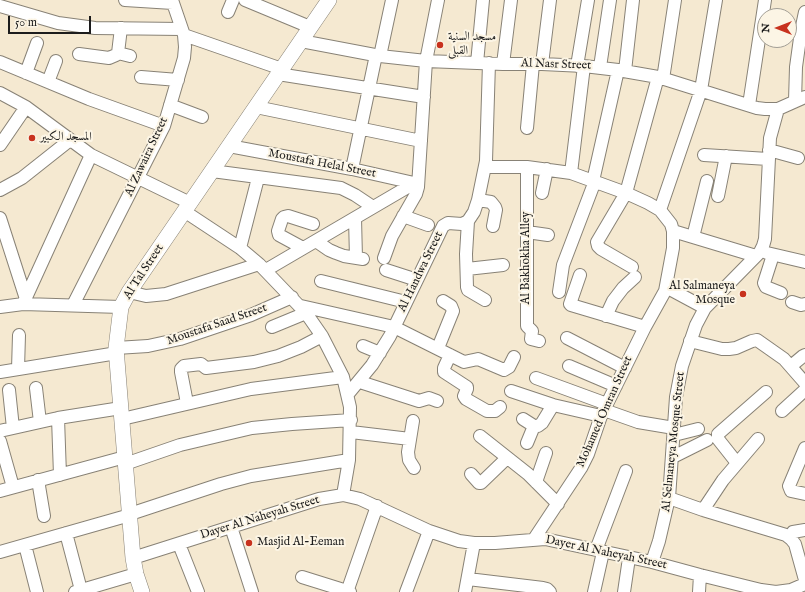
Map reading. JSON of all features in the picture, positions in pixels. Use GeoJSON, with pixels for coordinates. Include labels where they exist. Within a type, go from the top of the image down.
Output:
{"type":"FeatureCollection","features":[{"type":"Feature","properties":{"kind":"street"},"geometry":{"type":"LineString","coordinates":[[125,0],[172,1]]}},
{"type":"Feature","properties":{"kind":"street"},"geometry":{"type":"LineString","coordinates":[[228,12],[232,0]]}},
{"type":"Feature","properties":{"kind":"street"},"geometry":{"type":"LineString","coordinates":[[245,0],[310,27]]}},
{"type":"Feature","properties":{"kind":"street","name":"Al Tal Street"},"geometry":{"type":"LineString","coordinates":[[142,592],[136,574],[134,558],[116,351],[121,307],[128,292],[329,0]]}},
{"type":"Feature","properties":{"kind":"street"},"geometry":{"type":"LineString","coordinates":[[352,169],[369,89],[392,0]]}},
{"type":"Feature","properties":{"kind":"street"},"geometry":{"type":"LineString","coordinates":[[417,280],[385,264],[392,236],[402,216],[416,194],[426,61],[438,0]]}},
{"type":"Feature","properties":{"kind":"street"},"geometry":{"type":"LineString","coordinates":[[483,0],[485,167],[478,200],[474,212],[468,221],[466,269],[467,288],[485,300]]}},
{"type":"Feature","properties":{"kind":"street"},"geometry":{"type":"LineString","coordinates":[[503,64],[511,0]]}},
{"type":"Feature","properties":{"kind":"street"},"geometry":{"type":"LineString","coordinates":[[527,128],[550,0]]}},
{"type":"Feature","properties":{"kind":"street"},"geometry":{"type":"LineString","coordinates":[[571,173],[580,66],[588,0]]}},
{"type":"Feature","properties":{"kind":"street"},"geometry":{"type":"LineString","coordinates":[[600,67],[610,0]]}},
{"type":"Feature","properties":{"kind":"street"},"geometry":{"type":"LineString","coordinates":[[559,292],[562,265],[594,181],[622,71],[633,0]]}},
{"type":"Feature","properties":{"kind":"street"},"geometry":{"type":"LineString","coordinates":[[606,316],[613,301],[634,272],[601,249],[597,242],[626,194],[660,78],[675,0]]}},
{"type":"Feature","properties":{"kind":"street"},"geometry":{"type":"LineString","coordinates":[[660,210],[701,90],[716,0]]}},
{"type":"Feature","properties":{"kind":"street"},"geometry":{"type":"LineString","coordinates":[[749,105],[765,0]]}},
{"type":"Feature","properties":{"kind":"street","name":"Al Zawaira Street"},"geometry":{"type":"LineString","coordinates":[[73,305],[164,126],[184,58],[185,48],[183,32],[172,1]]}},
{"type":"Feature","properties":{"kind":"street"},"geometry":{"type":"LineString","coordinates":[[0,6],[58,23],[95,28],[183,32],[280,72],[369,89],[424,97]]}},
{"type":"Feature","properties":{"kind":"street"},"geometry":{"type":"LineString","coordinates":[[800,99],[796,67],[804,18]]}},
{"type":"Feature","properties":{"kind":"street"},"geometry":{"type":"LineString","coordinates":[[112,69],[121,28]]}},
{"type":"Feature","properties":{"kind":"street","name":"Al Nasr Street"},"geometry":{"type":"LineString","coordinates":[[301,41],[378,56],[426,61],[600,67],[660,78],[757,108],[778,109],[800,99]]}},
{"type":"Feature","properties":{"kind":"street"},"geometry":{"type":"LineString","coordinates":[[26,73],[37,43]]}},
{"type":"Feature","properties":{"kind":"street"},"geometry":{"type":"LineString","coordinates":[[79,54],[109,58],[115,55],[130,56]]}},
{"type":"Feature","properties":{"kind":"street"},"geometry":{"type":"LineString","coordinates":[[48,82],[56,61]]}},
{"type":"Feature","properties":{"kind":"street"},"geometry":{"type":"LineString","coordinates":[[0,62],[89,99],[164,126]]}},
{"type":"Feature","properties":{"kind":"street"},"geometry":{"type":"LineString","coordinates":[[141,77],[178,80]]}},
{"type":"Feature","properties":{"kind":"street"},"geometry":{"type":"LineString","coordinates":[[0,93],[26,108],[91,155],[138,178],[187,207],[262,267],[304,310],[322,336],[343,377],[348,394],[351,426],[350,460],[342,496]]}},
{"type":"Feature","properties":{"kind":"street"},"geometry":{"type":"LineString","coordinates":[[170,105],[202,117]]}},
{"type":"Feature","properties":{"kind":"street"},"geometry":{"type":"LineString","coordinates":[[256,106],[421,141]]}},
{"type":"Feature","properties":{"kind":"street"},"geometry":{"type":"LineString","coordinates":[[0,144],[26,108]]}},
{"type":"Feature","properties":{"kind":"street","name":"Al Selmaneya Mosque Street"},"geometry":{"type":"LineString","coordinates":[[652,562],[670,498],[676,397],[682,366],[696,325],[705,308],[758,254],[763,246],[765,239],[768,155],[772,130],[778,109]]}},
{"type":"Feature","properties":{"kind":"street"},"geometry":{"type":"LineString","coordinates":[[0,190],[22,178],[70,140]]}},
{"type":"Feature","properties":{"kind":"street","name":"Moustafa Helal Street"},"geometry":{"type":"LineString","coordinates":[[229,146],[416,182]]}},
{"type":"Feature","properties":{"kind":"street"},"geometry":{"type":"LineString","coordinates":[[25,301],[91,155]]}},
{"type":"Feature","properties":{"kind":"street"},"geometry":{"type":"LineString","coordinates":[[704,155],[768,155],[798,158]]}},
{"type":"Feature","properties":{"kind":"street"},"geometry":{"type":"LineString","coordinates":[[718,196],[726,156]]}},
{"type":"Feature","properties":{"kind":"street"},"geometry":{"type":"LineString","coordinates":[[485,167],[527,167],[571,173],[626,194],[660,210],[671,224],[673,231],[758,254],[773,255],[805,262]]}},
{"type":"Feature","properties":{"kind":"street","name":"Al Bakhokha Alley"},"geometry":{"type":"LineString","coordinates":[[527,167],[527,326],[532,331],[531,339],[539,341]]}},
{"type":"Feature","properties":{"kind":"street"},"geometry":{"type":"LineString","coordinates":[[542,194],[547,169]]}},
{"type":"Feature","properties":{"kind":"street"},"geometry":{"type":"LineString","coordinates":[[212,171],[341,188],[373,207]]}},
{"type":"Feature","properties":{"kind":"street"},"geometry":{"type":"LineString","coordinates":[[240,248],[258,178]]}},
{"type":"Feature","properties":{"kind":"street"},"geometry":{"type":"LineString","coordinates":[[693,237],[707,181]]}},
{"type":"Feature","properties":{"kind":"street"},"geometry":{"type":"LineString","coordinates":[[128,292],[146,296],[166,294],[262,267],[303,248],[416,182]]}},
{"type":"Feature","properties":{"kind":"street"},"geometry":{"type":"LineString","coordinates":[[478,200],[491,202],[495,207],[493,226]]}},
{"type":"Feature","properties":{"kind":"street"},"geometry":{"type":"LineString","coordinates":[[303,248],[279,235],[278,231],[282,219],[288,216],[313,224]]}},
{"type":"Feature","properties":{"kind":"street"},"geometry":{"type":"LineString","coordinates":[[402,216],[428,225]]}},
{"type":"Feature","properties":{"kind":"street"},"geometry":{"type":"LineString","coordinates":[[0,218],[25,301]]}},
{"type":"Feature","properties":{"kind":"street"},"geometry":{"type":"LineString","coordinates":[[316,240],[329,250],[344,256],[359,259],[355,218]]}},
{"type":"Feature","properties":{"kind":"street","name":"Al Handwa Street"},"geometry":{"type":"LineString","coordinates":[[348,394],[360,382],[380,353],[443,226],[448,224],[462,224],[468,221]]}},
{"type":"Feature","properties":{"kind":"street","name":"Mohamed Omran Street"},"geometry":{"type":"LineString","coordinates":[[534,539],[558,504],[588,454],[604,410],[667,283],[674,239],[673,231]]}},
{"type":"Feature","properties":{"kind":"street"},"geometry":{"type":"LineString","coordinates":[[528,232],[548,235]]}},
{"type":"Feature","properties":{"kind":"street"},"geometry":{"type":"LineString","coordinates":[[773,255],[764,283],[766,287],[781,293]]}},
{"type":"Feature","properties":{"kind":"street"},"geometry":{"type":"LineString","coordinates":[[466,269],[503,265]]}},
{"type":"Feature","properties":{"kind":"street"},"geometry":{"type":"LineString","coordinates":[[580,274],[570,304],[571,305],[645,326]]}},
{"type":"Feature","properties":{"kind":"street"},"geometry":{"type":"LineString","coordinates":[[321,281],[406,302]]}},
{"type":"Feature","properties":{"kind":"street"},"geometry":{"type":"LineString","coordinates":[[667,283],[705,308]]}},
{"type":"Feature","properties":{"kind":"street","name":"Moustafa Saad Street"},"geometry":{"type":"LineString","coordinates":[[0,372],[180,339],[251,315],[292,296]]}},
{"type":"Feature","properties":{"kind":"street"},"geometry":{"type":"LineString","coordinates":[[0,307],[25,301],[121,307]]}},
{"type":"Feature","properties":{"kind":"street"},"geometry":{"type":"LineString","coordinates":[[438,348],[453,311],[451,306],[443,302]]}},
{"type":"Feature","properties":{"kind":"street"},"geometry":{"type":"LineString","coordinates":[[792,302],[801,305],[805,304]]}},
{"type":"Feature","properties":{"kind":"street"},"geometry":{"type":"LineString","coordinates":[[272,327],[304,310],[358,324],[394,327],[464,362],[478,359],[504,370],[509,367],[514,357]]}},
{"type":"Feature","properties":{"kind":"street"},"geometry":{"type":"LineString","coordinates":[[18,369],[19,334]]}},
{"type":"Feature","properties":{"kind":"street"},"geometry":{"type":"LineString","coordinates":[[187,403],[181,372],[181,369],[184,366],[203,364],[206,368],[254,362],[278,356],[301,347],[322,336]]}},
{"type":"Feature","properties":{"kind":"street"},"geometry":{"type":"LineString","coordinates":[[567,338],[624,368]]}},
{"type":"Feature","properties":{"kind":"street"},"geometry":{"type":"LineString","coordinates":[[690,341],[722,349],[729,349],[757,340],[776,353],[791,366],[805,383]]}},
{"type":"Feature","properties":{"kind":"street"},"geometry":{"type":"LineString","coordinates":[[363,346],[380,353]]}},
{"type":"Feature","properties":{"kind":"street"},"geometry":{"type":"LineString","coordinates":[[450,355],[444,368],[444,372],[467,387],[468,389],[464,396],[466,399],[487,411],[495,411],[500,407]]}},
{"type":"Feature","properties":{"kind":"street"},"geometry":{"type":"LineString","coordinates":[[791,366],[805,355]]}},
{"type":"Feature","properties":{"kind":"street"},"geometry":{"type":"LineString","coordinates":[[569,366],[616,386]]}},
{"type":"Feature","properties":{"kind":"street"},"geometry":{"type":"LineString","coordinates":[[0,431],[58,418],[121,414],[187,403],[251,389],[343,377]]}},
{"type":"Feature","properties":{"kind":"street"},"geometry":{"type":"LineString","coordinates":[[536,378],[604,410],[638,422],[674,431],[698,429]]}},
{"type":"Feature","properties":{"kind":"street"},"geometry":{"type":"LineString","coordinates":[[360,382],[419,401],[429,398],[437,401]]}},
{"type":"Feature","properties":{"kind":"street"},"geometry":{"type":"LineString","coordinates":[[36,388],[40,422]]}},
{"type":"Feature","properties":{"kind":"street"},"geometry":{"type":"LineString","coordinates":[[9,390],[13,428]]}},
{"type":"Feature","properties":{"kind":"street"},"geometry":{"type":"LineString","coordinates":[[782,411],[805,390]]}},
{"type":"Feature","properties":{"kind":"street"},"geometry":{"type":"LineString","coordinates":[[511,391],[553,405],[604,410]]}},
{"type":"Feature","properties":{"kind":"street"},"geometry":{"type":"LineString","coordinates":[[737,463],[718,439],[718,434],[766,392]]}},
{"type":"Feature","properties":{"kind":"street"},"geometry":{"type":"LineString","coordinates":[[522,419],[534,426],[538,426],[542,423],[553,405]]}},
{"type":"Feature","properties":{"kind":"street"},"geometry":{"type":"LineString","coordinates":[[58,418],[60,475]]}},
{"type":"Feature","properties":{"kind":"street"},"geometry":{"type":"LineString","coordinates":[[413,421],[408,452],[409,460],[414,468]]}},
{"type":"Feature","properties":{"kind":"street"},"geometry":{"type":"LineString","coordinates":[[0,491],[38,480],[252,428],[278,425],[351,426],[410,439]]}},
{"type":"Feature","properties":{"kind":"street"},"geometry":{"type":"LineString","coordinates":[[527,443],[534,426]]}},
{"type":"Feature","properties":{"kind":"street"},"geometry":{"type":"LineString","coordinates":[[480,436],[528,474],[558,504]]}},
{"type":"Feature","properties":{"kind":"street"},"geometry":{"type":"LineString","coordinates":[[673,457],[707,440]]}},
{"type":"Feature","properties":{"kind":"street"},"geometry":{"type":"LineString","coordinates":[[702,510],[722,480],[758,440]]}},
{"type":"Feature","properties":{"kind":"street"},"geometry":{"type":"LineString","coordinates":[[0,441],[13,487]]}},
{"type":"Feature","properties":{"kind":"street"},"geometry":{"type":"LineString","coordinates":[[805,448],[789,486],[791,491],[805,494]]}},
{"type":"Feature","properties":{"kind":"street"},"geometry":{"type":"LineString","coordinates":[[536,482],[546,453]]}},
{"type":"Feature","properties":{"kind":"street"},"geometry":{"type":"LineString","coordinates":[[471,474],[479,483],[481,483],[506,458]]}},
{"type":"Feature","properties":{"kind":"street"},"geometry":{"type":"LineString","coordinates":[[0,552],[130,515],[236,480],[266,473],[350,460]]}},
{"type":"Feature","properties":{"kind":"street"},"geometry":{"type":"LineString","coordinates":[[594,592],[600,551],[626,471]]}},
{"type":"Feature","properties":{"kind":"street"},"geometry":{"type":"LineString","coordinates":[[38,480],[44,516]]}},
{"type":"Feature","properties":{"kind":"street","name":"Dayer Al Naheyah Street"},"geometry":{"type":"LineString","coordinates":[[134,558],[319,499],[342,496],[360,499],[429,531],[459,541],[474,543],[514,542],[545,539],[652,562],[745,589],[776,592],[800,587]]}},
{"type":"Feature","properties":{"kind":"street"},"geometry":{"type":"LineString","coordinates":[[670,498],[702,510],[786,535],[795,544],[800,587]]}},
{"type":"Feature","properties":{"kind":"street"},"geometry":{"type":"LineString","coordinates":[[302,576],[348,592],[377,506]]}},
{"type":"Feature","properties":{"kind":"street"},"geometry":{"type":"LineString","coordinates":[[231,527],[252,592]]}},
{"type":"Feature","properties":{"kind":"street"},"geometry":{"type":"LineString","coordinates":[[791,539],[793,532],[805,530]]}},
{"type":"Feature","properties":{"kind":"street"},"geometry":{"type":"LineString","coordinates":[[406,592],[429,531]]}},
{"type":"Feature","properties":{"kind":"street"},"geometry":{"type":"LineString","coordinates":[[66,534],[78,591],[136,574]]}},
{"type":"Feature","properties":{"kind":"street"},"geometry":{"type":"LineString","coordinates":[[465,592],[474,543]]}},
{"type":"Feature","properties":{"kind":"street"},"geometry":{"type":"LineString","coordinates":[[179,544],[198,592]]}},
{"type":"Feature","properties":{"kind":"street"},"geometry":{"type":"LineString","coordinates":[[25,545],[37,592]]}},
{"type":"Feature","properties":{"kind":"street"},"geometry":{"type":"LineString","coordinates":[[624,592],[629,558]]}},
{"type":"Feature","properties":{"kind":"street"},"geometry":{"type":"LineString","coordinates":[[699,592],[700,575]]}},
{"type":"Feature","properties":{"kind":"street"},"geometry":{"type":"LineString","coordinates":[[468,579],[517,588],[546,590]]}},
{"type":"Feature","properties":{"kind":"place","name":"مسجد السنية القبلى"},"geometry":{"type":"Point","coordinates":[440,45]}},
{"type":"Feature","properties":{"kind":"place","name":"المسجد الكبير"},"geometry":{"type":"Point","coordinates":[32,138]}},
{"type":"Feature","properties":{"kind":"place","name":"Al Salmaneya Mosque"},"geometry":{"type":"Point","coordinates":[743,294]}},
{"type":"Feature","properties":{"kind":"place","name":"Masjid Al-Eeman"},"geometry":{"type":"Point","coordinates":[249,543]}}]}
